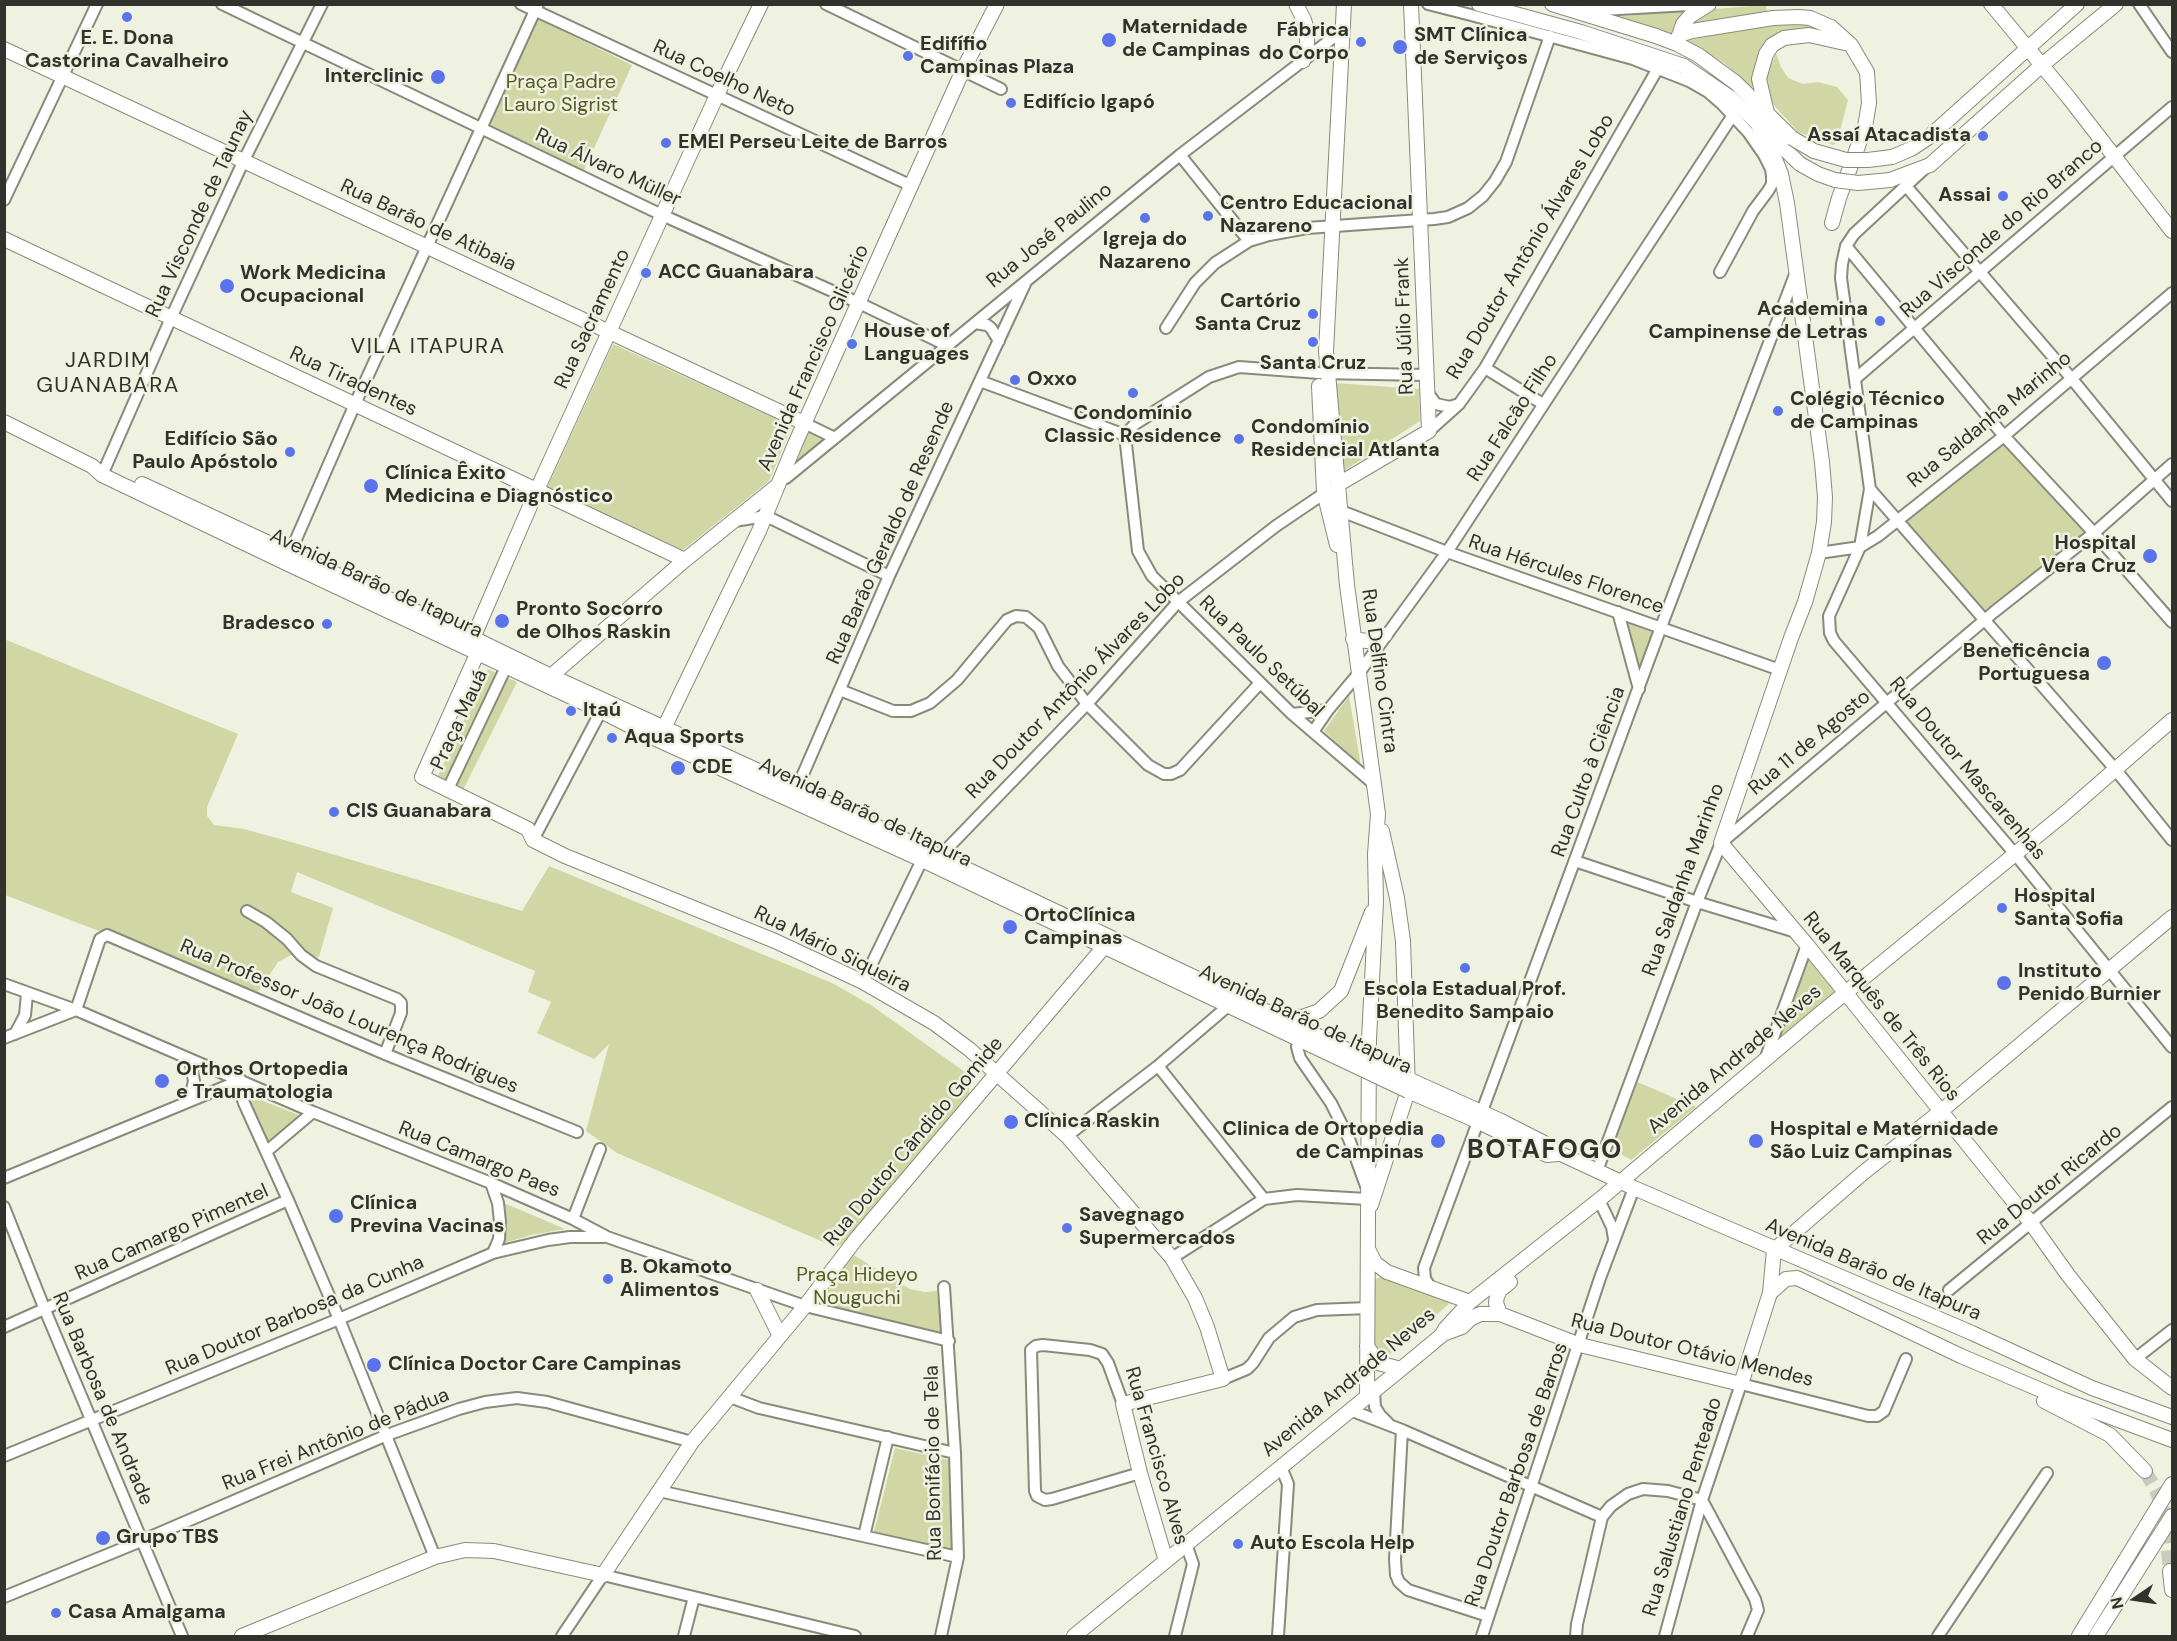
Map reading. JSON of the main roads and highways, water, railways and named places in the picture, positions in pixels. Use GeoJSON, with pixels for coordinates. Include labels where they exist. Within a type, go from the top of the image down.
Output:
{"type":"FeatureCollection","features":[{"type":"Feature","properties":{"kind":"main road","name":"Rua Sacramento"},"geometry":{"type":"LineString","coordinates":[[473,638],[537,490],[717,95],[761,4]]}},
{"type":"Feature","properties":{"kind":"main road","name":"Avenida Francisco Glicério"},"geometry":{"type":"LineString","coordinates":[[665,726],[783,481],[804,423],[963,70],[997,4]]}},
{"type":"Feature","properties":{"kind":"main road"},"geometry":{"type":"LineString","coordinates":[[1296,4],[1307,30],[1304,61]]}},
{"type":"Feature","properties":{"kind":"main road","name":"Rua Delfino Cintra"},"geometry":{"type":"LineString","coordinates":[[1344,4],[1323,373],[1341,512],[1353,639],[1378,814],[1375,854],[1377,885],[1369,1039],[1367,1193],[1366,1345],[1371,1394]]}},
{"type":"Feature","properties":{"kind":"main road","name":"Rua Júlio Frank"},"geometry":{"type":"LineString","coordinates":[[1411,4],[1429,430]]}},
{"type":"Feature","properties":{"kind":"main road"},"geometry":{"type":"LineString","coordinates":[[1479,4],[1581,32],[1684,66],[1731,98],[1800,164],[1835,180],[1858,183],[1890,180],[1930,165],[2042,65],[2116,4]]}},
{"type":"Feature","properties":{"kind":"main road"},"geometry":{"type":"LineString","coordinates":[[1552,4],[1678,39],[1719,70],[1792,138],[1814,151],[1837,158],[1869,160],[1892,157],[1911,149],[1929,137],[2077,4]]}},
{"type":"Feature","properties":{"kind":"main road"},"geometry":{"type":"LineString","coordinates":[[1684,66],[1677,52],[1678,39],[1690,15],[1708,4]]}},
{"type":"Feature","properties":{"kind":"main road"},"geometry":{"type":"LineString","coordinates":[[1991,4],[2028,47],[2172,231]]}},
{"type":"Feature","properties":{"kind":"main road"},"geometry":{"type":"LineString","coordinates":[[1678,39],[1692,31],[1773,18],[1798,17],[1810,18],[1831,27],[1851,45],[1867,72],[1869,103],[1865,127],[1832,223]]}},
{"type":"Feature","properties":{"kind":"main road"},"geometry":{"type":"LineString","coordinates":[[1767,113],[1759,79],[1766,54],[1772,45],[1784,38],[1809,35],[1851,45]]}},
{"type":"Feature","properties":{"kind":"main road","name":"Rua Barão de Atibaia"},"geometry":{"type":"LineString","coordinates":[[4,49],[804,423]]}},
{"type":"Feature","properties":{"kind":"main road","name":"Rua Saldanha Marinho"},"geometry":{"type":"LineString","coordinates":[[1721,843],[1805,602],[1819,552],[1824,522],[1825,497],[1787,203],[1781,174],[1772,149],[1758,126]]}},
{"type":"Feature","properties":{"kind":"main road","name":"Rua Tiradentes"},"geometry":{"type":"LineString","coordinates":[[4,239],[686,560]]}},
{"type":"Feature","properties":{"kind":"main road"},"geometry":{"type":"LineString","coordinates":[[1323,373],[1324,492],[1347,585]]}},
{"type":"Feature","properties":{"kind":"main road","name":"Avenida Barão de Itapura"},"geometry":{"type":"LineString","coordinates":[[4,422],[100,470],[288,558],[473,638],[658,740],[940,856],[1228,1006],[1299,1039],[1314,1040]]}},
{"type":"Feature","properties":{"kind":"main road","name":"Rua Doutor Antônio Álvares Lobo"},"geometry":{"type":"LineString","coordinates":[[1337,485],[1429,430]]}},
{"type":"Feature","properties":{"kind":"main road","name":"Rua José Paulino"},"geometry":{"type":"LineString","coordinates":[[549,680],[686,560],[783,481]]}},
{"type":"Feature","properties":{"kind":"main road","name":"Avenida Barão de Itapura"},"geometry":{"type":"LineString","coordinates":[[288,558],[506,668],[549,680],[665,726],[922,860],[1107,943],[1273,1013],[1314,1040],[1479,1116],[1547,1155],[1560,1155],[1774,1250],[1972,1333],[2092,1388],[2172,1417]]}},
{"type":"Feature","properties":{"kind":"main road"},"geometry":{"type":"LineString","coordinates":[[1353,639],[1367,641],[1385,635]]}},
{"type":"Feature","properties":{"kind":"main road"},"geometry":{"type":"LineString","coordinates":[[473,638],[477,654]]}},
{"type":"Feature","properties":{"kind":"main road","name":"Praça Mauá"},"geometry":{"type":"LineString","coordinates":[[422,777],[477,654]]}},
{"type":"Feature","properties":{"kind":"main road","name":"Avenida Andrade Neves"},"geometry":{"type":"LineString","coordinates":[[1074,1636],[1442,1335],[1470,1302],[1536,1252],[1621,1182],[1844,993],[2015,854],[2172,720]]}},
{"type":"Feature","properties":{"kind":"main road","name":"Rua Mário Siqueira"},"geometry":{"type":"LineString","coordinates":[[422,777],[528,829],[533,840],[565,856],[775,941],[863,982],[934,1023],[997,1073],[1067,1136],[1172,1258],[1195,1298],[1207,1327],[1223,1379],[1123,1404]]}},
{"type":"Feature","properties":{"kind":"main road"},"geometry":{"type":"LineString","coordinates":[[1367,1217],[1408,1085],[1403,941],[1394,883],[1378,814]]}},
{"type":"Feature","properties":{"kind":"main road","name":"Rua Marquês de Três Rios"},"geometry":{"type":"LineString","coordinates":[[1721,843],[1807,945],[2031,1223],[2068,1275],[2135,1359],[2172,1388]]}},
{"type":"Feature","properties":{"kind":"main road"},"geometry":{"type":"LineString","coordinates":[[1377,885],[1394,883]]}},
{"type":"Feature","properties":{"kind":"main road"},"geometry":{"type":"LineString","coordinates":[[1273,1013],[1291,1018],[1302,1017],[1319,1011],[1341,992],[1376,902]]}},
{"type":"Feature","properties":{"kind":"main road"},"geometry":{"type":"LineString","coordinates":[[1774,1250],[1863,1173],[1940,1112],[2172,917]]}},
{"type":"Feature","properties":{"kind":"main road","name":"Rua Doutor Cândido Gomide"},"geometry":{"type":"LineString","coordinates":[[242,1636],[435,1557],[465,1550],[494,1551],[603,1575],[692,1442],[805,1306],[856,1239],[1107,943]]}},
{"type":"Feature","properties":{"kind":"main road"},"geometry":{"type":"LineString","coordinates":[[1368,1250],[1375,1263],[1387,1272],[1470,1302]]}},
{"type":"Feature","properties":{"kind":"main road","name":"Rua Salustiano Penteado"},"geometry":{"type":"LineString","coordinates":[[1741,1384],[1770,1293],[1774,1250]]}},
{"type":"Feature","properties":{"kind":"main road"},"geometry":{"type":"LineString","coordinates":[[1500,1314],[1496,1299],[1500,1290],[1531,1265],[1536,1252]]}},
{"type":"Feature","properties":{"kind":"main road","name":"Avenida Barão de Itapura"},"geometry":{"type":"LineString","coordinates":[[1770,1293],[1786,1279],[1797,1278],[2096,1413],[2172,1440]]}},
{"type":"Feature","properties":{"kind":"main road"},"geometry":{"type":"LineString","coordinates":[[757,1290],[780,1336]]}},
{"type":"Feature","properties":{"kind":"main road","name":"Rua Doutor Otávio Mendes"},"geometry":{"type":"LineString","coordinates":[[1442,1335],[1462,1327],[1470,1319],[1480,1314],[1500,1314],[1580,1345],[1741,1384]]}},
{"type":"Feature","properties":{"kind":"main road"},"geometry":{"type":"LineString","coordinates":[[1366,1345],[1378,1363],[1401,1369]]}},
{"type":"Feature","properties":{"kind":"main road"},"geometry":{"type":"LineString","coordinates":[[1992,1368],[1998,1376],[2011,1385],[2110,1435],[2145,1471]]}},
{"type":"Feature","properties":{"kind":"main road","name":"Rua Francisco Alves"},"geometry":{"type":"LineString","coordinates":[[1123,1404],[1140,1473],[1166,1561]]}},
{"type":"Feature","properties":{"kind":"main road"},"geometry":{"type":"LineString","coordinates":[[2079,1636],[2172,1484]]}},
{"type":"Feature","properties":{"kind":"main road"},"geometry":{"type":"LineString","coordinates":[[2096,1636],[2172,1516]]}},
{"type":"Feature","properties":{"kind":"main road"},"geometry":{"type":"LineString","coordinates":[[2170,1571],[2172,1590]]}},
{"type":"Feature","properties":{"kind":"tunnel"},"geometry":{"type":"LineString","coordinates":[[2145,1471],[2164,1511],[2170,1571]]}},
{"type":"Feature","properties":{"kind":"place","name":"E. E. Dona Castorina Cavalheiro"},"geometry":{"type":"Point","coordinates":[127,17]}},
{"type":"Feature","properties":{"kind":"place","name":"Maternidade de Campinas"},"geometry":{"type":"Point","coordinates":[1109,40]}},
{"type":"Feature","properties":{"kind":"place","name":"Fábrica do Corpo"},"geometry":{"type":"Point","coordinates":[1361,42]}},
{"type":"Feature","properties":{"kind":"place","name":"SMT Clínica de Serviços"},"geometry":{"type":"Point","coordinates":[1400,47]}},
{"type":"Feature","properties":{"kind":"place","name":"Edifífio Campinas Plaza"},"geometry":{"type":"Point","coordinates":[908,56]}},
{"type":"Feature","properties":{"kind":"place","name":"Interclinic"},"geometry":{"type":"Point","coordinates":[438,77]}},
{"type":"Feature","properties":{"kind":"place","name":"Edifício Igapó"},"geometry":{"type":"Point","coordinates":[1011,103]}},
{"type":"Feature","properties":{"kind":"place","name":"Assaí Atacadista"},"geometry":{"type":"Point","coordinates":[1983,136]}},
{"type":"Feature","properties":{"kind":"place","name":"EMEI Perseu Leite de Barros"},"geometry":{"type":"Point","coordinates":[666,143]}},
{"type":"Feature","properties":{"kind":"place","name":"Assai"},"geometry":{"type":"Point","coordinates":[2003,196]}},
{"type":"Feature","properties":{"kind":"place","name":"Centro Educacional Nazareno"},"geometry":{"type":"Point","coordinates":[1208,216]}},
{"type":"Feature","properties":{"kind":"place","name":"Igreja do Nazareno"},"geometry":{"type":"Point","coordinates":[1145,218]}},
{"type":"Feature","properties":{"kind":"place","name":"ACC Guanabara"},"geometry":{"type":"Point","coordinates":[646,273]}},
{"type":"Feature","properties":{"kind":"place","name":"Work Medicina Ocupacional"},"geometry":{"type":"Point","coordinates":[227,286]}},
{"type":"Feature","properties":{"kind":"place","name":"Cartório Santa Cruz"},"geometry":{"type":"Point","coordinates":[1313,314]}},
{"type":"Feature","properties":{"kind":"place","name":"Academina Campinense de Letras"},"geometry":{"type":"Point","coordinates":[1880,321]}},
{"type":"Feature","properties":{"kind":"place","name":"Santa Cruz"},"geometry":{"type":"Point","coordinates":[1313,342]}},
{"type":"Feature","properties":{"kind":"place","name":"House of Languages"},"geometry":{"type":"Point","coordinates":[852,344]}},
{"type":"Feature","properties":{"kind":"place","name":"Oxxo"},"geometry":{"type":"Point","coordinates":[1015,380]}},
{"type":"Feature","properties":{"kind":"place","name":"Condomínio Classic Residence"},"geometry":{"type":"Point","coordinates":[1133,393]}},
{"type":"Feature","properties":{"kind":"place","name":"Colégio Técnico de Campinas"},"geometry":{"type":"Point","coordinates":[1778,411]}},
{"type":"Feature","properties":{"kind":"place","name":"Condomínio Residencial Atlanta"},"geometry":{"type":"Point","coordinates":[1239,439]}},
{"type":"Feature","properties":{"kind":"place","name":"Edifício São Paulo Apóstolo"},"geometry":{"type":"Point","coordinates":[290,452]}},
{"type":"Feature","properties":{"kind":"place","name":"Clínica Êxito Medicina e Diagnóstico"},"geometry":{"type":"Point","coordinates":[371,486]}},
{"type":"Feature","properties":{"kind":"place","name":"Hospital Vera Cruz"},"geometry":{"type":"Point","coordinates":[2150,556]}},
{"type":"Feature","properties":{"kind":"place","name":"Pronto Socorro de Olhos Raskin"},"geometry":{"type":"Point","coordinates":[502,621]}},
{"type":"Feature","properties":{"kind":"place","name":"Bradesco"},"geometry":{"type":"Point","coordinates":[327,624]}},
{"type":"Feature","properties":{"kind":"place","name":"Beneficência Portuguesa"},"geometry":{"type":"Point","coordinates":[2104,663]}},
{"type":"Feature","properties":{"kind":"place","name":"Itaú"},"geometry":{"type":"Point","coordinates":[571,711]}},
{"type":"Feature","properties":{"kind":"place","name":"Aqua Sports"},"geometry":{"type":"Point","coordinates":[612,738]}},
{"type":"Feature","properties":{"kind":"place","name":"CDE"},"geometry":{"type":"Point","coordinates":[678,768]}},
{"type":"Feature","properties":{"kind":"place","name":"CIS Guanabara"},"geometry":{"type":"Point","coordinates":[334,812]}},
{"type":"Feature","properties":{"kind":"place","name":"Hospital Santa Sofia"},"geometry":{"type":"Point","coordinates":[2002,908]}},
{"type":"Feature","properties":{"kind":"place","name":"OrtoClínica Campinas"},"geometry":{"type":"Point","coordinates":[1010,927]}},
{"type":"Feature","properties":{"kind":"place","name":"Escola Estadual Prof. Benedito Sampaio"},"geometry":{"type":"Point","coordinates":[1465,968]}},
{"type":"Feature","properties":{"kind":"place","name":"Instituto Penido Burnier"},"geometry":{"type":"Point","coordinates":[2004,983]}},
{"type":"Feature","properties":{"kind":"place","name":"Orthos Ortopedia e Traumatologia"},"geometry":{"type":"Point","coordinates":[162,1081]}},
{"type":"Feature","properties":{"kind":"place","name":"Clínica Raskin"},"geometry":{"type":"Point","coordinates":[1011,1122]}},
{"type":"Feature","properties":{"kind":"place","name":"Clinica de Ortopedia de Campinas"},"geometry":{"type":"Point","coordinates":[1438,1141]}},
{"type":"Feature","properties":{"kind":"place","name":"Hospital e Maternidade São Luiz Campinas"},"geometry":{"type":"Point","coordinates":[1756,1141]}},
{"type":"Feature","properties":{"kind":"place","name":"Clínica Previna Vacinas"},"geometry":{"type":"Point","coordinates":[336,1216]}},
{"type":"Feature","properties":{"kind":"place","name":"Savegnago Supermercados"},"geometry":{"type":"Point","coordinates":[1067,1228]}},
{"type":"Feature","properties":{"kind":"place","name":"B. Okamoto Alimentos"},"geometry":{"type":"Point","coordinates":[608,1279]}},
{"type":"Feature","properties":{"kind":"place","name":"Clínica Doctor Care Campinas"},"geometry":{"type":"Point","coordinates":[374,1365]}},
{"type":"Feature","properties":{"kind":"place","name":"Grupo TBS"},"geometry":{"type":"Point","coordinates":[103,1538]}},
{"type":"Feature","properties":{"kind":"place","name":"Auto Escola Help"},"geometry":{"type":"Point","coordinates":[1238,1544]}},
{"type":"Feature","properties":{"kind":"place","name":"Casa Amalgama"},"geometry":{"type":"Point","coordinates":[56,1613]}},
{"type":"Feature","properties":{"kind":"district","name":"VILA ITAPURA"},"geometry":{"type":"Point","coordinates":[428,347]}},
{"type":"Feature","properties":{"kind":"district","name":"JARDIM GUANABARA"},"geometry":{"type":"Point","coordinates":[108,374]}},
{"type":"Feature","properties":{"kind":"district","name":"BOTAFOGO"},"geometry":{"type":"Point","coordinates":[1545,1151]}},
{"type":"Feature","properties":{"kind":"park label","name":"Praça Padre Lauro Sigrist"},"geometry":{"type":"Point","coordinates":[561,94]}},
{"type":"Feature","properties":{"kind":"park label","name":"Praça Hideyo Nouguchi"},"geometry":{"type":"Point","coordinates":[857,1288]}}]}
